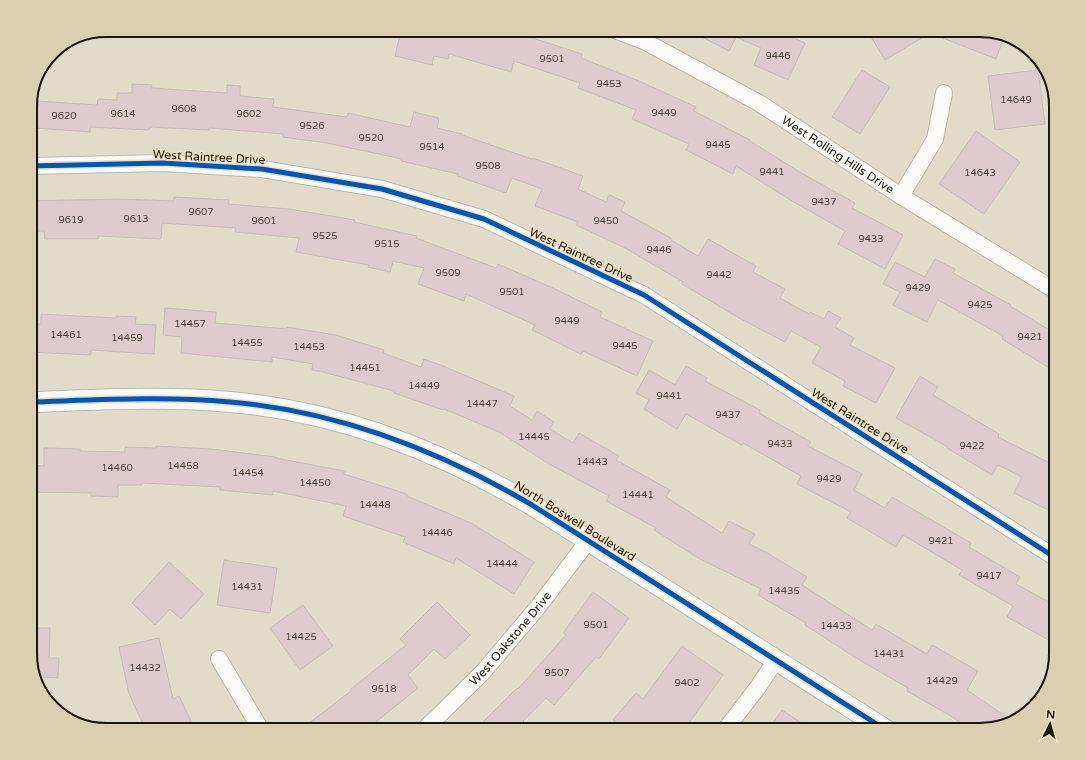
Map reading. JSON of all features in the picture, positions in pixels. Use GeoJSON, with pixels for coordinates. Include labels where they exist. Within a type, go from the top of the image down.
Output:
{"type":"FeatureCollection","features":[{"type":"Feature","properties":{"kind":"street","name":"West Rolling Hills Drive"},"geometry":{"type":"LineString","coordinates":[[633,37],[644,41],[759,103],[901,196],[1049,287]]}},
{"type":"Feature","properties":{"kind":"street"},"geometry":{"type":"LineString","coordinates":[[901,196],[935,139],[944,93]]}},
{"type":"Feature","properties":{"kind":"street","name":"West Raintree Drive"},"geometry":{"type":"LineString","coordinates":[[37,166],[163,163],[262,169],[382,189],[484,219],[644,295],[1049,554]]}},
{"type":"Feature","properties":{"kind":"street","name":"North Boswell Boulevard"},"geometry":{"type":"LineString","coordinates":[[37,402],[152,399],[239,403],[312,416],[397,441],[452,463],[506,490],[875,723]]}},
{"type":"Feature","properties":{"kind":"street","name":"West Oakstone Drive"},"geometry":{"type":"LineString","coordinates":[[431,723],[483,672],[538,607],[588,541]]}},
{"type":"Feature","properties":{"kind":"street"},"geometry":{"type":"LineString","coordinates":[[219,659],[257,723]]}},
{"type":"Feature","properties":{"kind":"street"},"geometry":{"type":"LineString","coordinates":[[730,723],[758,687],[776,660]]}},
{"type":"Feature","properties":{"kind":"building"},"geometry":{"type":"Polygon","coordinates":[[[399,37],[530,37],[582,54],[581,58],[639,81],[696,107],[694,111],[750,140],[803,174],[855,203],[852,208],[903,235],[885,269],[838,244],[845,231],[792,201],[736,166],[733,174],[686,150],[689,144],[632,119],[636,110],[578,88],[580,83],[514,61],[511,72],[449,54],[448,59],[434,56],[432,65],[395,56],[399,37]]]}},
{"type":"Feature","properties":{"kind":"building"},"geometry":{"type":"Polygon","coordinates":[[[702,37],[736,37],[729,51],[702,37]]]}},
{"type":"Feature","properties":{"kind":"building"},"geometry":{"type":"Polygon","coordinates":[[[736,37],[797,37],[796,39],[805,43],[788,80],[754,65],[761,48],[736,37]]]}},
{"type":"Feature","properties":{"kind":"building"},"geometry":{"type":"Polygon","coordinates":[[[871,37],[923,37],[885,60],[871,37]]]}},
{"type":"Feature","properties":{"kind":"building"},"geometry":{"type":"Polygon","coordinates":[[[940,37],[980,37],[994,38],[1002,41],[996,59],[940,37]]]}},
{"type":"Feature","properties":{"kind":"building"},"geometry":{"type":"Polygon","coordinates":[[[862,70],[890,87],[860,134],[832,117],[862,70]]]}},
{"type":"Feature","properties":{"kind":"building"},"geometry":{"type":"Polygon","coordinates":[[[1038,70],[1045,124],[995,130],[988,76],[1038,70]]]}},
{"type":"Feature","properties":{"kind":"building"},"geometry":{"type":"Polygon","coordinates":[[[132,84],[152,85],[151,88],[227,93],[227,85],[240,86],[240,96],[274,99],[273,107],[347,117],[348,113],[410,127],[414,112],[439,118],[437,128],[462,134],[583,176],[578,189],[606,202],[609,195],[625,202],[621,211],[671,238],[671,240],[698,256],[708,239],[756,266],[753,272],[785,289],[780,298],[809,314],[810,312],[824,319],[828,311],[841,318],[835,327],[854,338],[850,345],[895,368],[876,403],[843,386],[845,381],[812,363],[821,347],[791,331],[785,342],[739,318],[682,284],[683,282],[627,249],[576,225],[578,222],[535,206],[542,189],[512,178],[506,193],[457,176],[458,174],[401,161],[402,159],[327,143],[283,137],[283,134],[209,128],[209,130],[150,127],[149,130],[90,127],[90,132],[37,128],[38,101],[97,105],[98,99],[117,100],[117,93],[132,93],[132,84]]]}},
{"type":"Feature","properties":{"kind":"building"},"geometry":{"type":"Polygon","coordinates":[[[976,131],[1020,162],[984,214],[939,184],[976,131]]]}},
{"type":"Feature","properties":{"kind":"building"},"geometry":{"type":"Polygon","coordinates":[[[174,197],[229,200],[228,204],[289,209],[355,220],[354,222],[417,236],[416,238],[496,268],[498,264],[553,288],[602,312],[600,317],[653,341],[637,376],[583,351],[581,354],[532,330],[535,325],[466,294],[464,301],[418,284],[424,268],[393,261],[390,272],[368,267],[369,265],[296,252],[299,238],[235,232],[236,228],[162,223],[161,239],[98,236],[98,239],[45,239],[44,231],[37,231],[37,201],[118,199],[174,201],[174,197]]]}},
{"type":"Feature","properties":{"kind":"building"},"geometry":{"type":"Polygon","coordinates":[[[935,259],[955,269],[953,273],[1011,305],[1010,306],[1049,330],[1049,368],[1002,339],[1003,336],[938,300],[927,322],[893,305],[900,292],[883,284],[895,262],[925,277],[935,259]]]}},
{"type":"Feature","properties":{"kind":"building"},"geometry":{"type":"Polygon","coordinates":[[[165,308],[216,312],[215,323],[287,329],[287,327],[336,335],[384,350],[383,353],[421,367],[424,359],[514,396],[510,406],[532,420],[537,411],[554,422],[550,429],[573,443],[579,433],[619,456],[616,460],[670,490],[666,497],[722,533],[729,521],[755,534],[749,544],[807,577],[802,585],[872,630],[876,624],[927,654],[932,645],[978,671],[967,690],[1007,717],[994,722],[961,723],[907,691],[908,688],[856,658],[805,625],[806,623],[758,595],[761,589],[700,559],[654,530],[656,528],[606,501],[609,496],[549,464],[499,432],[444,409],[443,410],[394,393],[394,391],[312,370],[313,364],[272,357],[272,362],[181,353],[182,337],[163,335],[165,308]]]}},
{"type":"Feature","properties":{"kind":"building"},"geometry":{"type":"Polygon","coordinates":[[[41,314],[116,318],[116,316],[136,317],[135,324],[156,325],[154,354],[91,350],[91,355],[37,352],[37,324],[41,324],[41,314]]]}},
{"type":"Feature","properties":{"kind":"building"},"geometry":{"type":"Polygon","coordinates":[[[686,366],[707,378],[705,381],[760,410],[759,413],[811,442],[808,446],[862,474],[854,490],[885,508],[892,497],[971,543],[969,547],[1020,577],[1016,584],[1049,602],[1049,640],[1007,617],[1013,606],[959,575],[962,570],[903,535],[896,547],[847,518],[851,512],[797,484],[801,476],[743,443],[742,445],[686,414],[677,429],[644,409],[649,400],[636,393],[649,370],[675,385],[686,366]]]}},
{"type":"Feature","properties":{"kind":"building"},"geometry":{"type":"Polygon","coordinates":[[[920,376],[938,387],[933,395],[999,434],[998,437],[1049,462],[1049,510],[1014,493],[1022,477],[998,465],[992,475],[947,448],[948,447],[896,418],[920,376]]]}},
{"type":"Feature","properties":{"kind":"building"},"geometry":{"type":"Polygon","coordinates":[[[156,446],[211,449],[276,457],[344,471],[344,474],[407,494],[407,496],[471,523],[534,562],[514,594],[456,558],[454,564],[403,542],[405,537],[343,516],[346,506],[273,491],[273,495],[220,490],[220,487],[142,483],[142,485],[118,485],[118,497],[91,496],[91,493],[37,492],[37,466],[44,466],[44,448],[80,449],[80,451],[125,452],[125,447],[156,448],[156,446]]]}},
{"type":"Feature","properties":{"kind":"building"},"geometry":{"type":"Polygon","coordinates":[[[224,560],[277,568],[270,613],[217,605],[224,560]]]}},
{"type":"Feature","properties":{"kind":"building"},"geometry":{"type":"Polygon","coordinates":[[[169,562],[204,594],[181,619],[170,609],[155,625],[132,603],[169,562]]]}},
{"type":"Feature","properties":{"kind":"building"},"geometry":{"type":"Polygon","coordinates":[[[593,592],[629,618],[599,659],[596,657],[554,705],[546,698],[523,721],[525,723],[482,723],[517,688],[518,689],[566,635],[563,633],[593,592]]]}},
{"type":"Feature","properties":{"kind":"building"},"geometry":{"type":"Polygon","coordinates":[[[437,602],[470,635],[445,659],[434,649],[408,675],[418,688],[375,723],[309,723],[351,691],[350,690],[406,645],[400,639],[437,602]]]}},
{"type":"Feature","properties":{"kind":"building"},"geometry":{"type":"Polygon","coordinates":[[[303,605],[333,646],[300,670],[270,628],[303,605]]]}},
{"type":"Feature","properties":{"kind":"building"},"geometry":{"type":"Polygon","coordinates":[[[37,628],[50,628],[49,658],[59,658],[58,678],[41,677],[37,659],[37,628]]]}},
{"type":"Feature","properties":{"kind":"building"},"geometry":{"type":"Polygon","coordinates":[[[159,638],[173,699],[179,696],[192,723],[143,723],[129,694],[119,647],[159,638]]]}},
{"type":"Feature","properties":{"kind":"building"},"geometry":{"type":"Polygon","coordinates":[[[682,646],[723,675],[689,723],[617,723],[613,720],[636,693],[643,699],[682,646]]]}},
{"type":"Feature","properties":{"kind":"building"},"geometry":{"type":"Polygon","coordinates":[[[782,710],[802,723],[773,723],[782,710]]]}},
{"type":"Feature","properties":{"kind":"cycle path"},"geometry":{"type":"LineString","coordinates":[[37,166],[163,163],[262,169],[382,189],[484,219],[644,295],[1049,554]]}},
{"type":"Feature","properties":{"kind":"cycle path"},"geometry":{"type":"LineString","coordinates":[[37,402],[180,399],[230,402],[270,407],[309,414],[348,424],[424,451],[461,467],[532,505],[875,723]]}}]}
